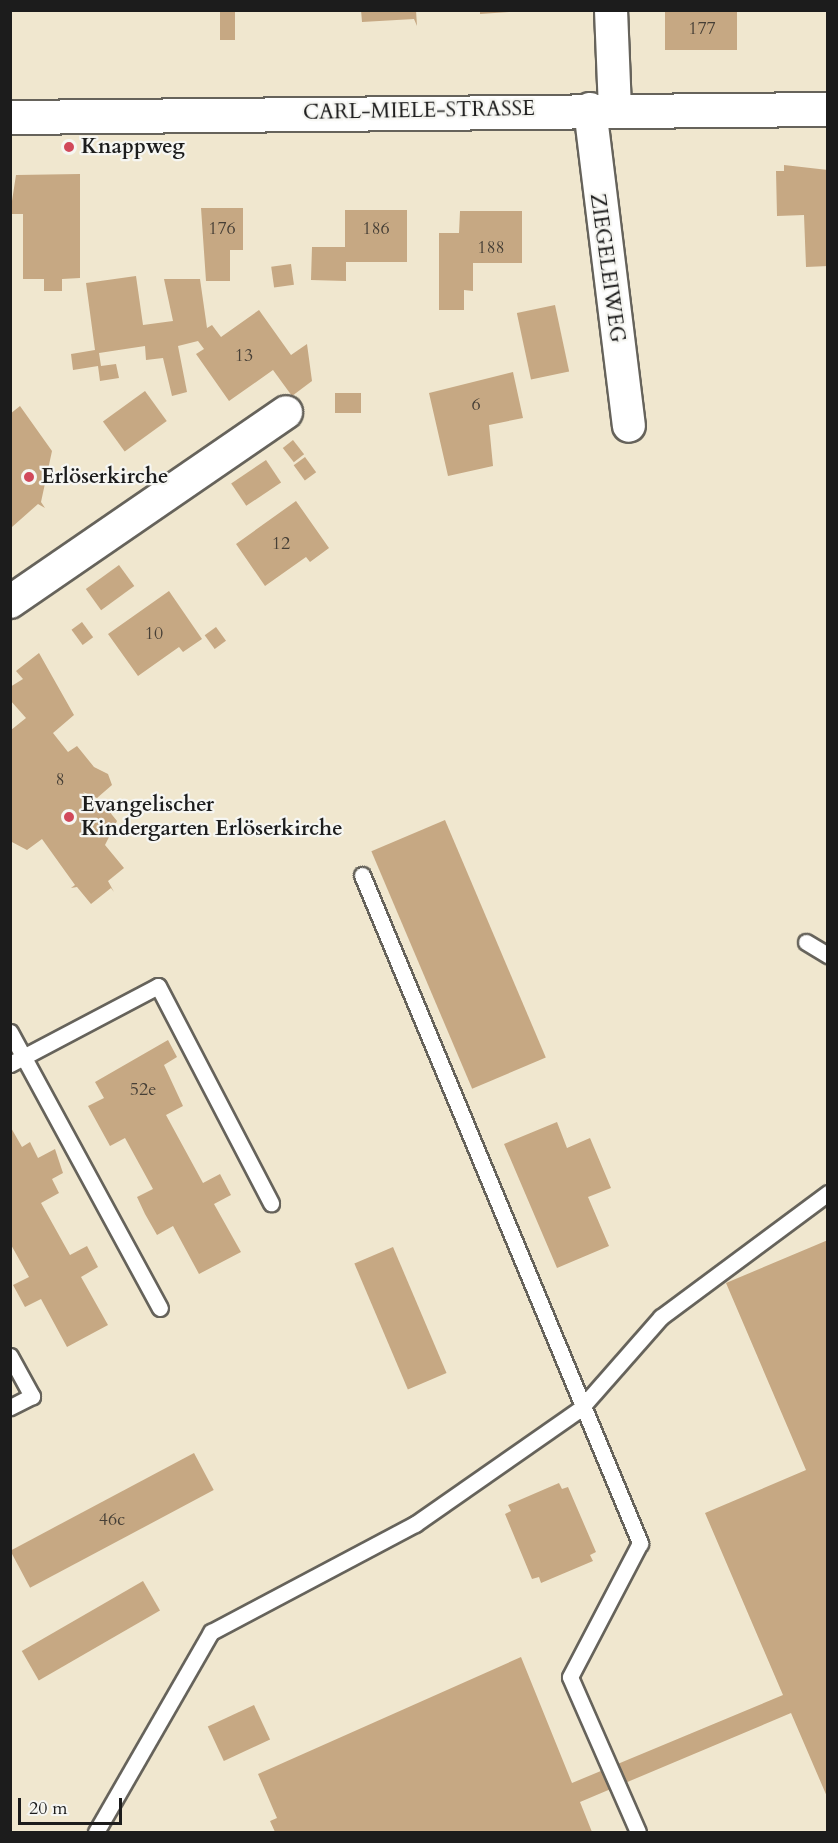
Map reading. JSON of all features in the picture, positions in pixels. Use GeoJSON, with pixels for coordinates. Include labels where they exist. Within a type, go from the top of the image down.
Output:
{"type":"FeatureCollection","features":[{"type":"Feature","properties":{"kind":"street","name":"ZIEGELEIWEG"},"geometry":{"type":"LineString","coordinates":[[610,10],[602,109],[629,426]]}},
{"type":"Feature","properties":{"kind":"street","name":"CARL-MIELE-STRASSE"},"geometry":{"type":"LineString","coordinates":[[10,117],[602,109],[828,109]]}},
{"type":"Feature","properties":{"kind":"street"},"geometry":{"type":"LineString","coordinates":[[10,602],[286,412]]}},
{"type":"Feature","properties":{"kind":"lane"},"geometry":{"type":"LineString","coordinates":[[362,875],[553,1325],[581,1408],[640,1543],[570,1677],[638,1833]]}},
{"type":"Feature","properties":{"kind":"lane"},"geometry":{"type":"LineString","coordinates":[[806,942],[828,955]]}},
{"type":"Feature","properties":{"kind":"lane"},"geometry":{"type":"LineString","coordinates":[[17,1061],[158,986],[270,1203]]}},
{"type":"Feature","properties":{"kind":"lane"},"geometry":{"type":"LineString","coordinates":[[10,1032],[17,1061],[160,1308]]}},
{"type":"Feature","properties":{"kind":"lane"},"geometry":{"type":"LineString","coordinates":[[96,1833],[210,1632],[415,1524],[581,1408],[661,1317],[828,1193]]}},
{"type":"Feature","properties":{"kind":"lane"},"geometry":{"type":"LineString","coordinates":[[10,1356],[32,1395],[10,1407]]}},
{"type":"Feature","properties":{"kind":"building"},"geometry":{"type":"Polygon","coordinates":[[[361,10],[416,10],[417,26],[414,19],[362,22],[361,10]]]}},
{"type":"Feature","properties":{"kind":"building"},"geometry":{"type":"Polygon","coordinates":[[[480,10],[509,10],[509,12],[480,14],[480,10]]]}},
{"type":"Feature","properties":{"kind":"building"},"geometry":{"type":"Polygon","coordinates":[[[665,10],[737,10],[737,50],[665,50],[665,10]]]}},
{"type":"Feature","properties":{"kind":"building"},"geometry":{"type":"Polygon","coordinates":[[[220,11],[235,11],[235,40],[220,40],[220,11]]]}},
{"type":"Feature","properties":{"kind":"building"},"geometry":{"type":"Polygon","coordinates":[[[784,165],[828,170],[828,266],[806,267],[804,215],[777,216],[776,171],[784,171],[784,165]]]}},
{"type":"Feature","properties":{"kind":"building"},"geometry":{"type":"Polygon","coordinates":[[[80,174],[80,278],[62,279],[62,291],[44,291],[44,279],[23,279],[23,214],[10,214],[16,175],[80,174]]]}},
{"type":"Feature","properties":{"kind":"building"},"geometry":{"type":"Polygon","coordinates":[[[201,208],[243,208],[243,250],[230,250],[230,281],[206,281],[201,208]]]}},
{"type":"Feature","properties":{"kind":"building"},"geometry":{"type":"Polygon","coordinates":[[[345,210],[407,210],[407,262],[346,262],[346,281],[311,280],[312,247],[345,247],[345,210]]]}},
{"type":"Feature","properties":{"kind":"building"},"geometry":{"type":"Polygon","coordinates":[[[460,211],[522,211],[522,263],[473,263],[473,291],[464,290],[464,310],[439,310],[439,233],[459,233],[460,211]]]}},
{"type":"Feature","properties":{"kind":"building"},"geometry":{"type":"Polygon","coordinates":[[[291,264],[294,285],[274,288],[271,267],[291,264]]]}},
{"type":"Feature","properties":{"kind":"building"},"geometry":{"type":"Polygon","coordinates":[[[136,276],[143,325],[173,321],[164,279],[200,279],[207,328],[212,325],[221,337],[259,310],[291,355],[307,344],[312,381],[292,396],[273,370],[229,401],[196,354],[204,349],[198,341],[178,346],[187,392],[172,396],[163,358],[146,360],[145,346],[99,353],[101,366],[116,364],[119,378],[100,381],[98,366],[73,370],[71,354],[95,350],[86,283],[136,276]]]}},
{"type":"Feature","properties":{"kind":"building"},"geometry":{"type":"Polygon","coordinates":[[[555,305],[569,372],[531,380],[517,313],[555,305]]]}},
{"type":"Feature","properties":{"kind":"building"},"geometry":{"type":"Polygon","coordinates":[[[513,372],[523,418],[489,425],[493,466],[448,476],[429,393],[513,372]]]}},
{"type":"Feature","properties":{"kind":"building"},"geometry":{"type":"Polygon","coordinates":[[[145,391],[167,421],[125,451],[103,422],[145,391]]]}},
{"type":"Feature","properties":{"kind":"building"},"geometry":{"type":"Polygon","coordinates":[[[335,393],[361,393],[361,413],[335,413],[335,393]]]}},
{"type":"Feature","properties":{"kind":"building","name":"Erlöserkirche"},"geometry":{"type":"Polygon","coordinates":[[[20,406],[52,451],[41,502],[45,508],[38,504],[12,527],[10,414],[20,406]]]}},
{"type":"Feature","properties":{"kind":"building"},"geometry":{"type":"Polygon","coordinates":[[[293,440],[304,454],[294,462],[283,448],[293,440]]]}},
{"type":"Feature","properties":{"kind":"building"},"geometry":{"type":"Polygon","coordinates":[[[305,457],[316,472],[305,481],[294,465],[305,457]]]}},
{"type":"Feature","properties":{"kind":"building"},"geometry":{"type":"Polygon","coordinates":[[[266,460],[281,482],[246,506],[231,483],[266,460]]]}},
{"type":"Feature","properties":{"kind":"building"},"geometry":{"type":"Polygon","coordinates":[[[296,501],[329,548],[310,562],[306,557],[265,586],[236,544],[296,501]]]}},
{"type":"Feature","properties":{"kind":"building"},"geometry":{"type":"Polygon","coordinates":[[[119,565],[134,586],[101,610],[86,589],[119,565]]]}},
{"type":"Feature","properties":{"kind":"building"},"geometry":{"type":"Polygon","coordinates":[[[169,591],[202,639],[183,652],[179,647],[138,676],[108,634],[169,591]]]}},
{"type":"Feature","properties":{"kind":"building"},"geometry":{"type":"Polygon","coordinates":[[[82,622],[93,637],[83,645],[71,630],[82,622]]]}},
{"type":"Feature","properties":{"kind":"building"},"geometry":{"type":"Polygon","coordinates":[[[216,627],[226,641],[215,649],[205,635],[216,627]]]}},
{"type":"Feature","properties":{"kind":"building"},"geometry":{"type":"Polygon","coordinates":[[[39,653],[74,715],[53,733],[68,752],[77,746],[94,767],[108,774],[112,785],[97,798],[83,792],[94,805],[100,800],[117,821],[105,845],[124,868],[108,881],[114,892],[111,888],[91,904],[77,887],[71,888],[75,885],[42,839],[27,850],[10,841],[11,730],[26,718],[10,700],[10,687],[23,679],[16,671],[39,653]]]}},
{"type":"Feature","properties":{"kind":"building"},"geometry":{"type":"Polygon","coordinates":[[[445,820],[546,1057],[472,1089],[371,851],[445,820]]]}},
{"type":"Feature","properties":{"kind":"building"},"geometry":{"type":"Polygon","coordinates":[[[168,1040],[177,1057],[164,1065],[183,1106],[166,1115],[203,1183],[220,1174],[231,1195],[214,1204],[241,1252],[199,1274],[173,1226],[157,1235],[137,1197],[153,1189],[125,1138],[110,1146],[88,1106],[104,1098],[95,1082],[168,1040]]]}},
{"type":"Feature","properties":{"kind":"building"},"geometry":{"type":"Polygon","coordinates":[[[557,1122],[567,1148],[590,1138],[611,1188],[588,1197],[609,1246],[557,1268],[504,1144],[557,1122]]]}},
{"type":"Feature","properties":{"kind":"building"},"geometry":{"type":"Polygon","coordinates":[[[10,1126],[22,1147],[30,1142],[38,1158],[55,1149],[63,1173],[52,1179],[59,1193],[41,1203],[70,1255],[87,1246],[98,1267],[81,1277],[108,1325],[67,1347],[41,1299],[25,1307],[13,1285],[29,1277],[10,1243],[10,1126]]]}},
{"type":"Feature","properties":{"kind":"building"},"geometry":{"type":"Polygon","coordinates":[[[828,1240],[828,1799],[791,1713],[580,1802],[592,1832],[275,1832],[270,1821],[277,1818],[258,1774],[521,1657],[572,1783],[783,1695],[705,1513],[806,1470],[726,1283],[828,1240]]]}},
{"type":"Feature","properties":{"kind":"building"},"geometry":{"type":"Polygon","coordinates":[[[393,1247],[447,1373],[408,1390],[354,1263],[393,1247]]]}},
{"type":"Feature","properties":{"kind":"building"},"geometry":{"type":"Polygon","coordinates":[[[194,1453],[214,1490],[30,1588],[10,1551],[194,1453]]]}},
{"type":"Feature","properties":{"kind":"building"},"geometry":{"type":"Polygon","coordinates":[[[559,1483],[562,1489],[568,1487],[596,1552],[590,1555],[593,1561],[541,1583],[539,1577],[532,1579],[505,1514],[511,1511],[508,1505],[559,1483]]]}},
{"type":"Feature","properties":{"kind":"building"},"geometry":{"type":"Polygon","coordinates":[[[143,1581],[160,1610],[39,1680],[22,1651],[143,1581]]]}},
{"type":"Feature","properties":{"kind":"building"},"geometry":{"type":"Polygon","coordinates":[[[254,1705],[270,1739],[224,1761],[208,1727],[254,1705]]]}},
{"type":"Feature","properties":{"kind":"place","name":"Knappweg"},"geometry":{"type":"Point","coordinates":[69,147]}},
{"type":"Feature","properties":{"kind":"place","name":"Erlöserkirche"},"geometry":{"type":"Point","coordinates":[29,477]}},
{"type":"Feature","properties":{"kind":"place","name":"Evangelischer Kindergarten Erlöserkirche"},"geometry":{"type":"Point","coordinates":[69,817]}}]}
